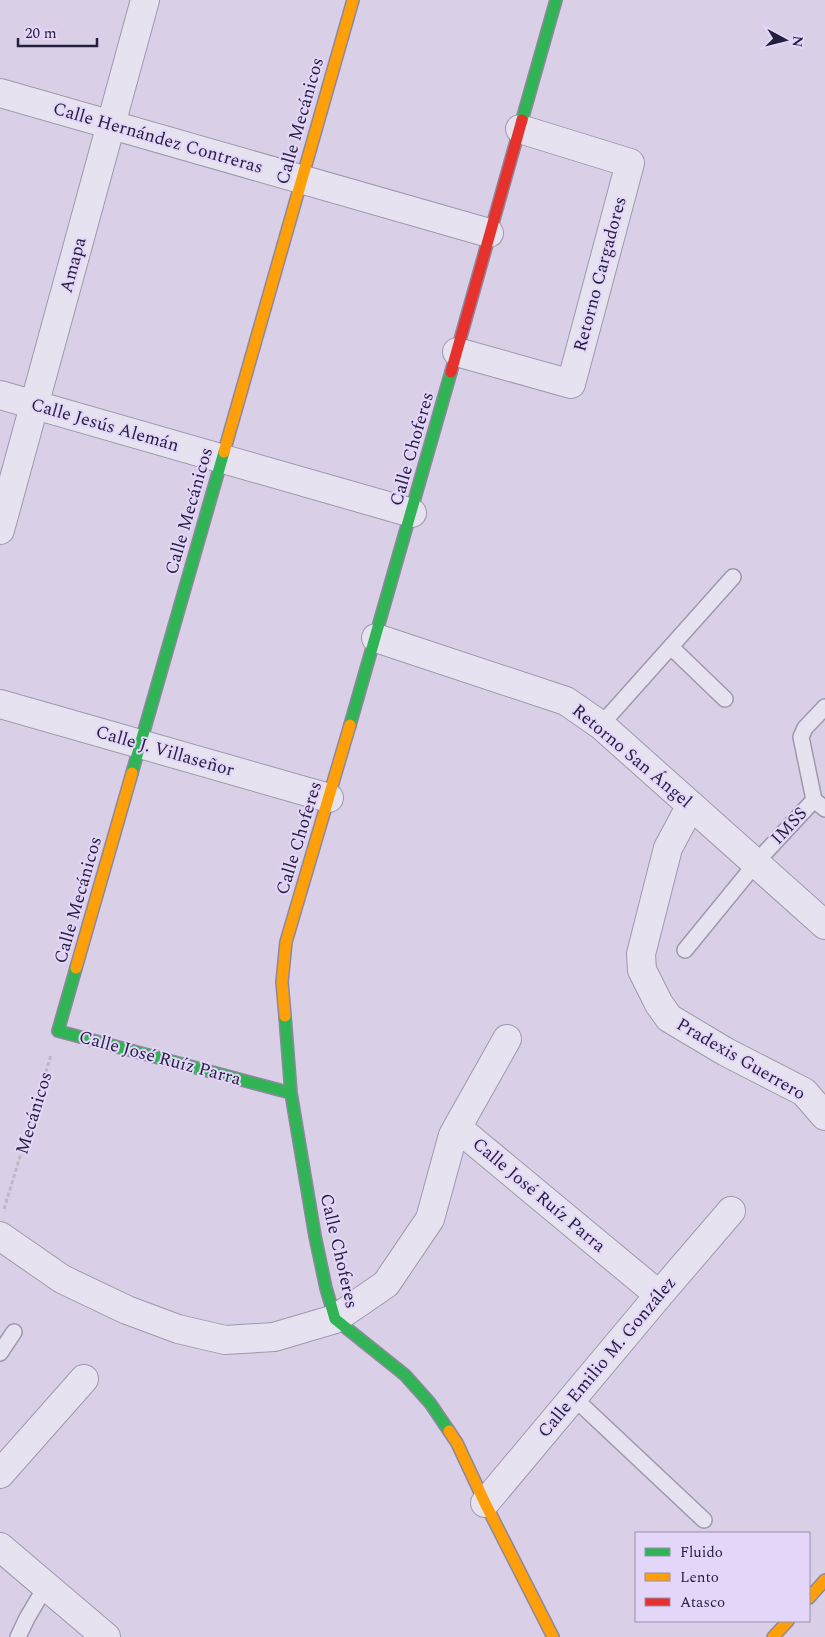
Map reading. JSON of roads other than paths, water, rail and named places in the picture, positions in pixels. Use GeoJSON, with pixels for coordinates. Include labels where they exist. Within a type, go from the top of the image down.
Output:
{"type":"FeatureCollection","features":[{"type":"Feature","properties":{"kind":"street","name":"Amapa"},"geometry":{"type":"LineString","coordinates":[[0,530],[146,0]]}},
{"type":"Feature","properties":{"kind":"street","name":"Calle Mecánicos"},"geometry":{"type":"LineString","coordinates":[[58,1031],[353,0]]}},
{"type":"Feature","properties":{"kind":"street","name":"Calle Choferes"},"geometry":{"type":"LineString","coordinates":[[553,1637],[485,1503],[457,1443],[430,1404],[405,1375],[335,1319],[315,1236],[291,1093],[282,982],[286,942],[412,513],[489,233],[556,0]]}},
{"type":"Feature","properties":{"kind":"street","name":"Calle Hernández Contreras"},"geometry":{"type":"LineString","coordinates":[[0,93],[489,233]]}},
{"type":"Feature","properties":{"kind":"street","name":"Retorno Cargadores"},"geometry":{"type":"LineString","coordinates":[[457,352],[571,384],[630,163],[520,129]]}},
{"type":"Feature","properties":{"kind":"street","name":"Calle Jesús Alemán"},"geometry":{"type":"LineString","coordinates":[[0,395],[412,513]]}},
{"type":"Feature","properties":{"kind":"street","name":"Retorno San Ángel"},"geometry":{"type":"LineString","coordinates":[[376,638],[566,701],[602,726],[825,925]]}},
{"type":"Feature","properties":{"kind":"street","name":"Calle J. Villaseñor"},"geometry":{"type":"LineString","coordinates":[[0,704],[329,798]]}},
{"type":"Feature","properties":{"kind":"street","name":"Pradexis Guerrero"},"geometry":{"type":"LineString","coordinates":[[691,806],[668,848],[641,954],[642,970],[659,1004],[669,1018],[726,1052],[804,1092],[825,1116]]}},
{"type":"Feature","properties":{"kind":"street","name":"Calle José Ruíz Parra"},"geometry":{"type":"LineString","coordinates":[[58,1031],[291,1093]]}},
{"type":"Feature","properties":{"kind":"street"},"geometry":{"type":"LineString","coordinates":[[453,1135],[507,1039]]}},
{"type":"Feature","properties":{"kind":"street","name":"Calle José Ruíz Parra"},"geometry":{"type":"LineString","coordinates":[[1,1225],[62,1279],[127,1310],[178,1329],[225,1340],[274,1337],[335,1319],[386,1284],[430,1218],[453,1135],[465,1134],[659,1295]]}},
{"type":"Feature","properties":{"kind":"street","name":"Calle Emilio M. González"},"geometry":{"type":"LineString","coordinates":[[485,1503],[731,1211]]}},
{"type":"Feature","properties":{"kind":"street"},"geometry":{"type":"LineString","coordinates":[[0,1474],[84,1379]]}},
{"type":"Feature","properties":{"kind":"street"},"geometry":{"type":"LineString","coordinates":[[0,1548],[106,1637]]}},
{"type":"Feature","properties":{"kind":"street"},"geometry":{"type":"LineString","coordinates":[[810,1597],[825,1580]]}},
{"type":"Feature","properties":{"kind":"street"},"geometry":{"type":"LineString","coordinates":[[773,1637],[787,1622]]}},
{"type":"Feature","properties":{"kind":"lane"},"geometry":{"type":"LineString","coordinates":[[602,726],[607,718],[733,577]]}},
{"type":"Feature","properties":{"kind":"lane"},"geometry":{"type":"LineString","coordinates":[[670,647],[725,699]]}},
{"type":"Feature","properties":{"kind":"lane"},"geometry":{"type":"LineString","coordinates":[[820,804],[801,737],[805,728],[825,707]]}},
{"type":"Feature","properties":{"kind":"lane","name":"IMSS"},"geometry":{"type":"LineString","coordinates":[[685,950],[761,857],[820,804],[825,787]]}},
{"type":"Feature","properties":{"kind":"lane"},"geometry":{"type":"LineString","coordinates":[[0,1353],[14,1332]]}},
{"type":"Feature","properties":{"kind":"lane"},"geometry":{"type":"LineString","coordinates":[[573,1397],[704,1520]]}},
{"type":"Feature","properties":{"kind":"lane"},"geometry":{"type":"LineString","coordinates":[[18,1637],[46,1586]]}}]}
